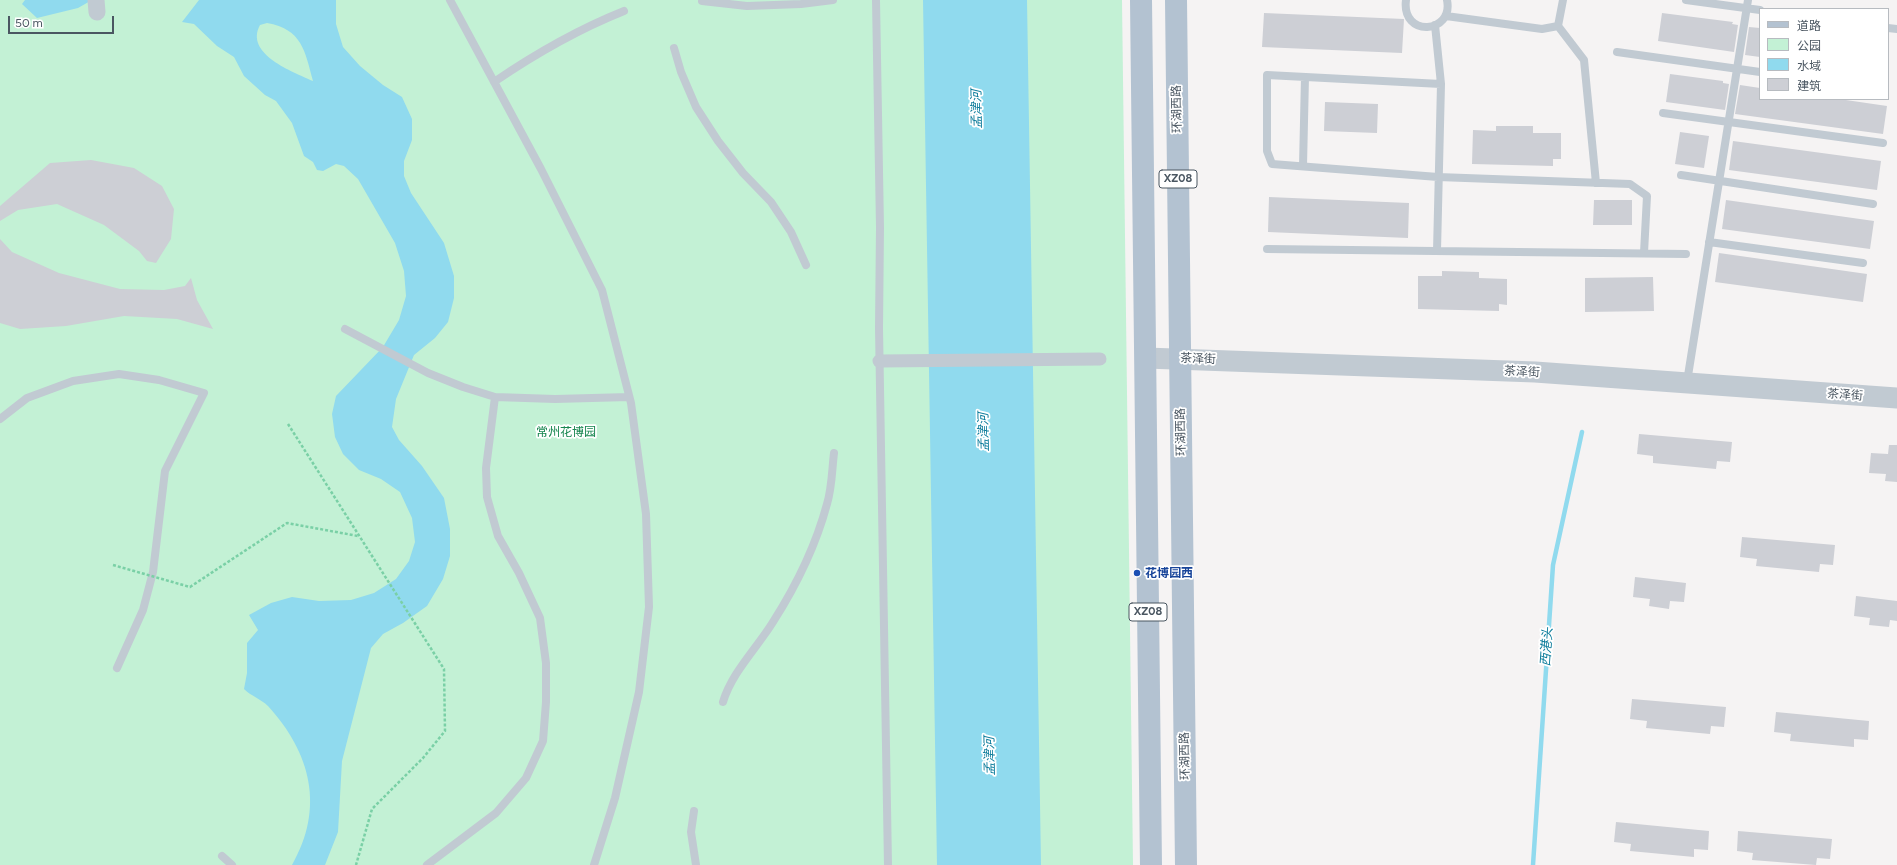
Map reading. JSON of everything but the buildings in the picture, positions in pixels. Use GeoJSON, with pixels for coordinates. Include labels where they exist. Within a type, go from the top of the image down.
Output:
{"type":"FeatureCollection","features":[{"type":"Feature","properties":{"kind":"main road","name":"XZ08"},"geometry":{"type":"LineString","coordinates":[[1141,0],[1151,865]]}},
{"type":"Feature","properties":{"kind":"main road","name":"环湖西路"},"geometry":{"type":"LineString","coordinates":[[1176,0],[1186,865]]}},
{"type":"Feature","properties":{"kind":"street","name":"茶泽街"},"geometry":{"type":"LineString","coordinates":[[1146,358],[1180,358],[1535,372],[1897,398]]}},
{"type":"Feature","properties":{"kind":"street"},"geometry":{"type":"LineString","coordinates":[[879,361],[1100,359]]}},
{"type":"Feature","properties":{"kind":"lane"},"geometry":{"type":"LineString","coordinates":[[450,0],[602,290],[629,397],[646,514],[649,607],[639,692],[615,798],[594,865]]}},
{"type":"Feature","properties":{"kind":"lane"},"geometry":{"type":"LineString","coordinates":[[702,1],[747,6],[801,4],[834,0]]}},
{"type":"Feature","properties":{"kind":"lane"},"geometry":{"type":"LineString","coordinates":[[876,0],[880,227],[879,361],[888,865]]}},
{"type":"Feature","properties":{"kind":"lane"},"geometry":{"type":"LineString","coordinates":[[1406,0],[1406,13],[1415,24],[1428,27],[1435,25],[1446,16],[1448,9],[1447,0]]}},
{"type":"Feature","properties":{"kind":"lane"},"geometry":{"type":"LineString","coordinates":[[1563,0],[1558,26],[1584,60],[1596,182]]}},
{"type":"Feature","properties":{"kind":"lane"},"geometry":{"type":"LineString","coordinates":[[1686,0],[1747,4],[1759,10]]}},
{"type":"Feature","properties":{"kind":"lane"},"geometry":{"type":"LineString","coordinates":[[1687,383],[1747,4]]}},
{"type":"Feature","properties":{"kind":"lane"},"geometry":{"type":"LineString","coordinates":[[494,82],[516,67],[598,21],[624,11]]}},
{"type":"Feature","properties":{"kind":"lane"},"geometry":{"type":"LineString","coordinates":[[1446,16],[1542,29],[1558,26]]}},
{"type":"Feature","properties":{"kind":"lane"},"geometry":{"type":"LineString","coordinates":[[1435,25],[1441,84],[1437,251]]}},
{"type":"Feature","properties":{"kind":"lane"},"geometry":{"type":"LineString","coordinates":[[674,48],[681,72],[696,107],[718,141],[734,162],[771,202],[791,232],[806,265]]}},
{"type":"Feature","properties":{"kind":"lane"},"geometry":{"type":"LineString","coordinates":[[1617,52],[1759,72]]}},
{"type":"Feature","properties":{"kind":"lane"},"geometry":{"type":"LineString","coordinates":[[1441,84],[1267,75],[1267,151],[1272,164],[1438,177],[1630,184],[1647,196],[1644,253]]}},
{"type":"Feature","properties":{"kind":"lane"},"geometry":{"type":"LineString","coordinates":[[1303,166],[1305,77]]}},
{"type":"Feature","properties":{"kind":"lane"},"geometry":{"type":"LineString","coordinates":[[1663,113],[1883,143]]}},
{"type":"Feature","properties":{"kind":"lane"},"geometry":{"type":"LineString","coordinates":[[1681,175],[1873,204]]}},
{"type":"Feature","properties":{"kind":"lane"},"geometry":{"type":"LineString","coordinates":[[1709,242],[1863,263]]}},
{"type":"Feature","properties":{"kind":"lane"},"geometry":{"type":"LineString","coordinates":[[1267,249],[1686,254]]}},
{"type":"Feature","properties":{"kind":"lane"},"geometry":{"type":"LineString","coordinates":[[345,330],[428,373],[463,387],[496,397],[555,399],[629,397]]}},
{"type":"Feature","properties":{"kind":"lane"},"geometry":{"type":"LineString","coordinates":[[0,419],[27,398],[73,381],[119,374],[159,380],[204,393],[165,472],[153,572],[143,610],[117,668]]}},
{"type":"Feature","properties":{"kind":"lane"},"geometry":{"type":"LineString","coordinates":[[427,865],[496,813],[526,778],[543,741],[546,702],[546,663],[540,618],[519,573],[498,536],[487,497],[486,468],[496,397]]}},
{"type":"Feature","properties":{"kind":"lane"},"geometry":{"type":"LineString","coordinates":[[723,702],[726,692],[736,675],[759,644],[786,602],[812,549],[828,503],[834,453]]}},
{"type":"Feature","properties":{"kind":"lane"},"geometry":{"type":"LineString","coordinates":[[694,811],[691,832],[696,865]]}},
{"type":"Feature","properties":{"kind":"lane"},"geometry":{"type":"LineString","coordinates":[[222,856],[232,865]]}},
{"type":"Feature","properties":{"kind":"path"},"geometry":{"type":"LineString","coordinates":[[288,424],[444,669],[445,731],[424,758],[372,809],[356,865]]}},
{"type":"Feature","properties":{"kind":"path"},"geometry":{"type":"LineString","coordinates":[[113,565],[190,587],[287,523],[358,536]]}},
{"type":"Feature","properties":{"kind":"green space","name":"常州花博园"},"geometry":{"type":"Polygon","coordinates":[[[0,0],[1122,0],[1133,865],[0,865],[0,0]]]}},
{"type":"Feature","properties":{"kind":"water"},"geometry":{"type":"Polygon","coordinates":[[[25,0],[92,0],[78,8],[37,18],[22,4],[25,0]]]}},
{"type":"Feature","properties":{"kind":"water"},"geometry":{"type":"Polygon","coordinates":[[[199,0],[336,0],[336,24],[343,47],[360,66],[383,85],[402,97],[412,119],[412,140],[404,161],[404,176],[411,193],[444,243],[454,276],[454,298],[448,322],[435,338],[414,355],[396,399],[392,427],[399,440],[422,466],[444,498],[450,529],[450,556],[443,579],[427,606],[403,623],[383,634],[371,648],[342,761],[338,832],[325,865],[292,865],[302,844],[308,823],[310,802],[308,782],[303,762],[295,743],[283,724],[268,706],[244,689],[247,673],[247,643],[258,630],[249,615],[271,603],[292,597],[319,601],[351,600],[374,593],[396,579],[409,561],[415,542],[412,518],[400,492],[381,479],[359,470],[343,454],[335,437],[332,414],[336,396],[383,347],[399,320],[406,296],[404,271],[395,243],[358,179],[344,166],[336,164],[323,171],[317,170],[313,162],[304,156],[292,123],[276,101],[265,95],[244,76],[234,57],[217,46],[194,24],[182,22],[199,0]],[[267,23],[260,25],[257,35],[259,45],[264,53],[283,67],[313,81],[300,43],[288,30],[267,23]]]}},
{"type":"Feature","properties":{"kind":"water","name":"孟津河"},"geometry":{"type":"Polygon","coordinates":[[[923,0],[1027,0],[1041,865],[937,865],[923,0]]]}},
{"type":"Feature","properties":{"kind":"waterway","name":"西港头"},"geometry":{"type":"LineString","coordinates":[[1533,865],[1553,565],[1582,432]]}},
{"type":"Feature","properties":{"kind":"place","name":"花博园西"},"geometry":{"type":"Point","coordinates":[1137,573]}}]}
